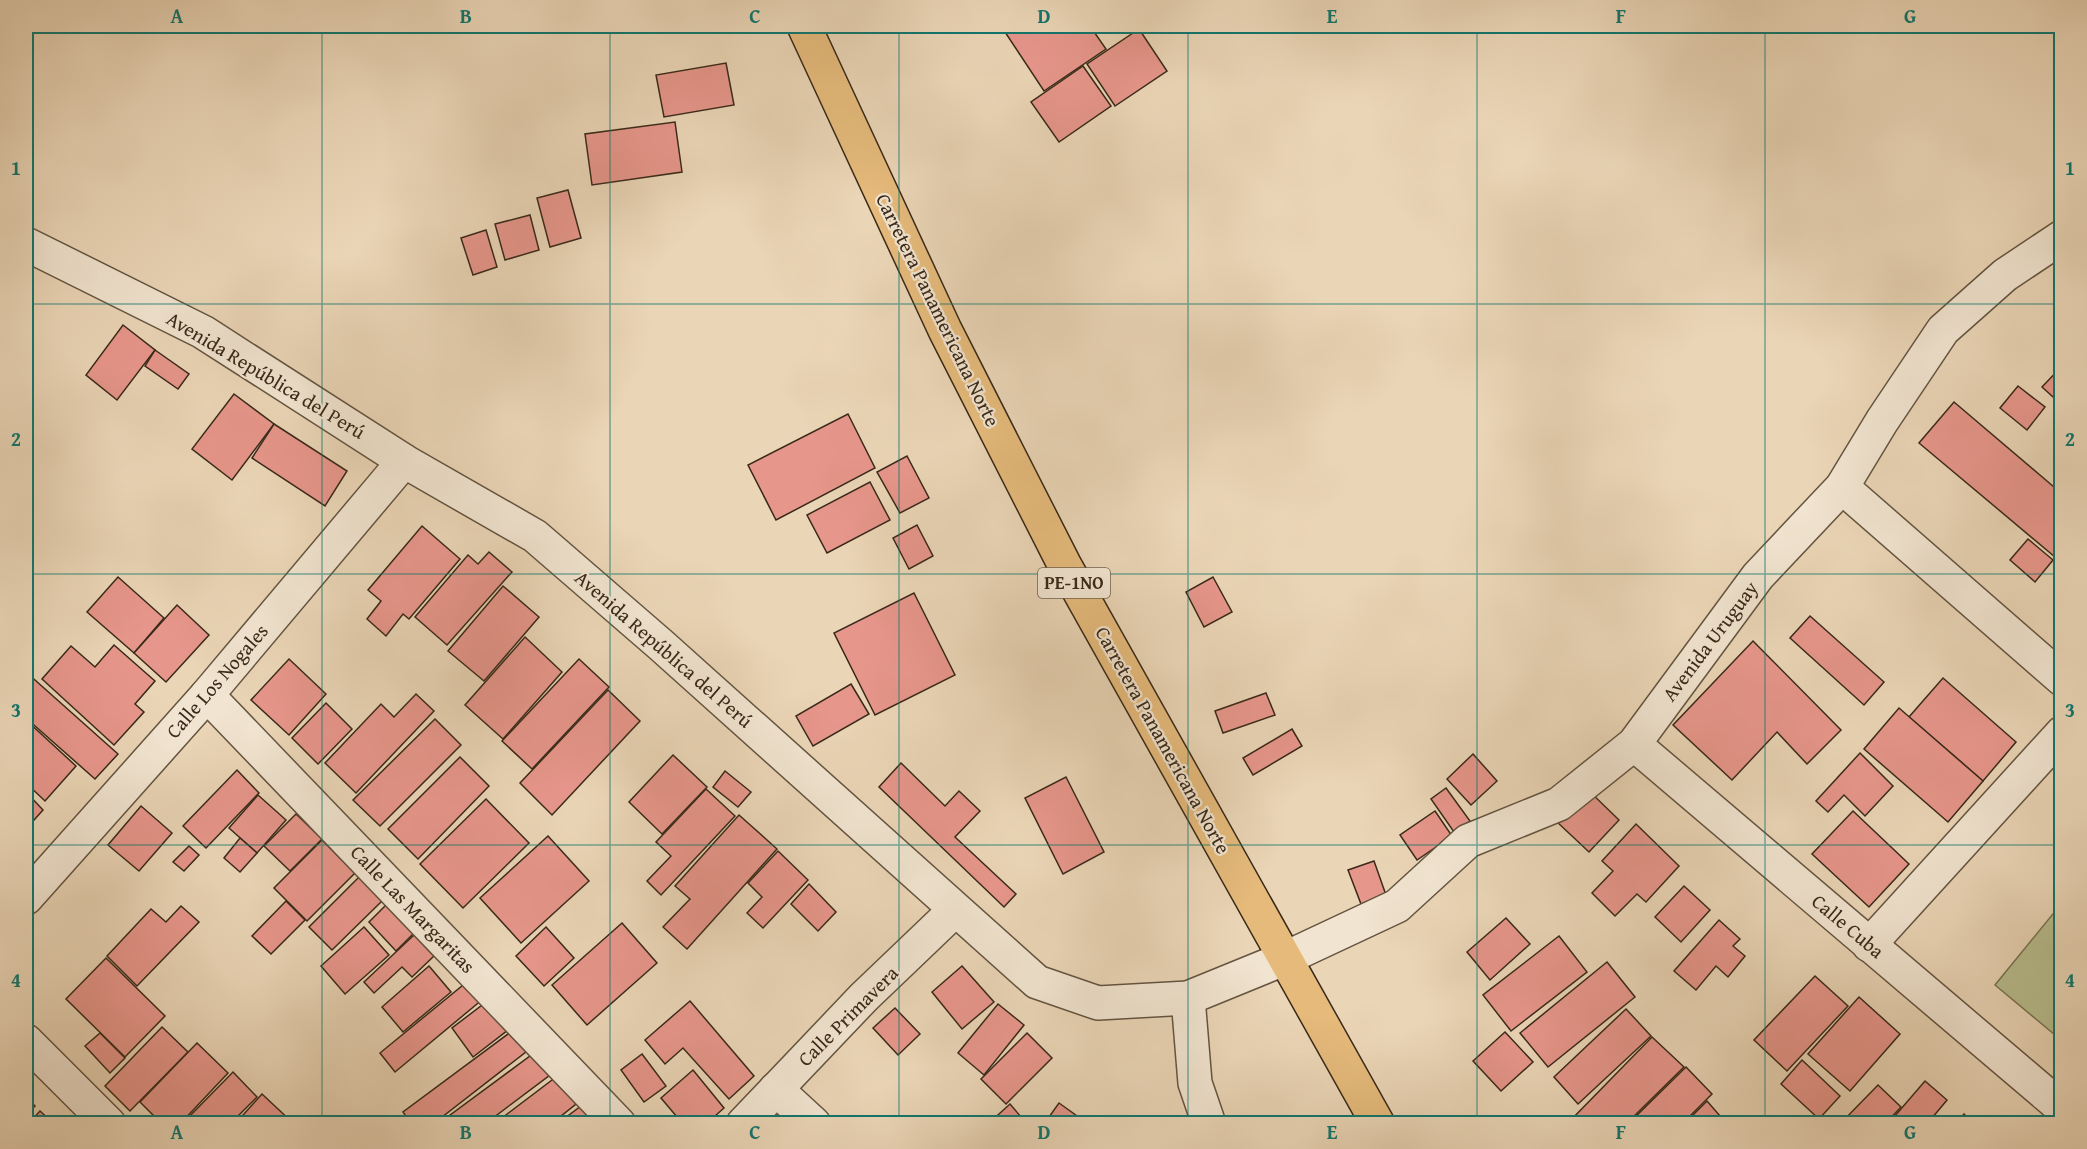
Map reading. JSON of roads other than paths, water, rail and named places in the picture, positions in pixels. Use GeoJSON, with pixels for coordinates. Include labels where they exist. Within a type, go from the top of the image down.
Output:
{"type":"FeatureCollection","features":[{"type":"Feature","properties":{"kind":"main road","name":"Carretera Panamericana Norte"},"geometry":{"type":"LineString","coordinates":[[804,26],[945,330],[1064,564],[1378,1124]]}},
{"type":"Feature","properties":{"kind":"street","name":"Avenida Uruguay"},"geometry":{"type":"LineString","coordinates":[[1286,958],[1397,906],[1468,841],[1559,804],[1634,744],[1758,576],[1842,487],[1882,421],[1943,330],[2005,275],[2061,237]]}},
{"type":"Feature","properties":{"kind":"street","name":"Avenida República del Perú"},"geometry":{"type":"LineString","coordinates":[[26,244],[203,332],[404,460],[536,536],[1037,982],[1098,1003],[1188,998],[1286,958]]}},
{"type":"Feature","properties":{"kind":"street","name":"Calle Los Nogales"},"geometry":{"type":"LineString","coordinates":[[26,898],[207,695],[404,460]]}},
{"type":"Feature","properties":{"kind":"street"},"geometry":{"type":"LineString","coordinates":[[1842,487],[2061,679]]}},
{"type":"Feature","properties":{"kind":"street","name":"Calle Las Margaritas"},"geometry":{"type":"LineString","coordinates":[[207,695],[619,1124]]}},
{"type":"Feature","properties":{"kind":"street"},"geometry":{"type":"LineString","coordinates":[[1869,945],[2061,733]]}},
{"type":"Feature","properties":{"kind":"street","name":"Calle Cuba"},"geometry":{"type":"LineString","coordinates":[[1634,744],[2061,1108]]}},
{"type":"Feature","properties":{"kind":"street","name":"Calle Primavera"},"geometry":{"type":"LineString","coordinates":[[742,1124],[864,997],[955,910]]}},
{"type":"Feature","properties":{"kind":"street"},"geometry":{"type":"LineString","coordinates":[[1188,998],[1195,1083],[1209,1124]]}},
{"type":"Feature","properties":{"kind":"street"},"geometry":{"type":"LineString","coordinates":[[26,1041],[109,1124]]}},
{"type":"Feature","properties":{"kind":"street"},"geometry":{"type":"LineString","coordinates":[[776,1089],[814,1124]]}}]}
